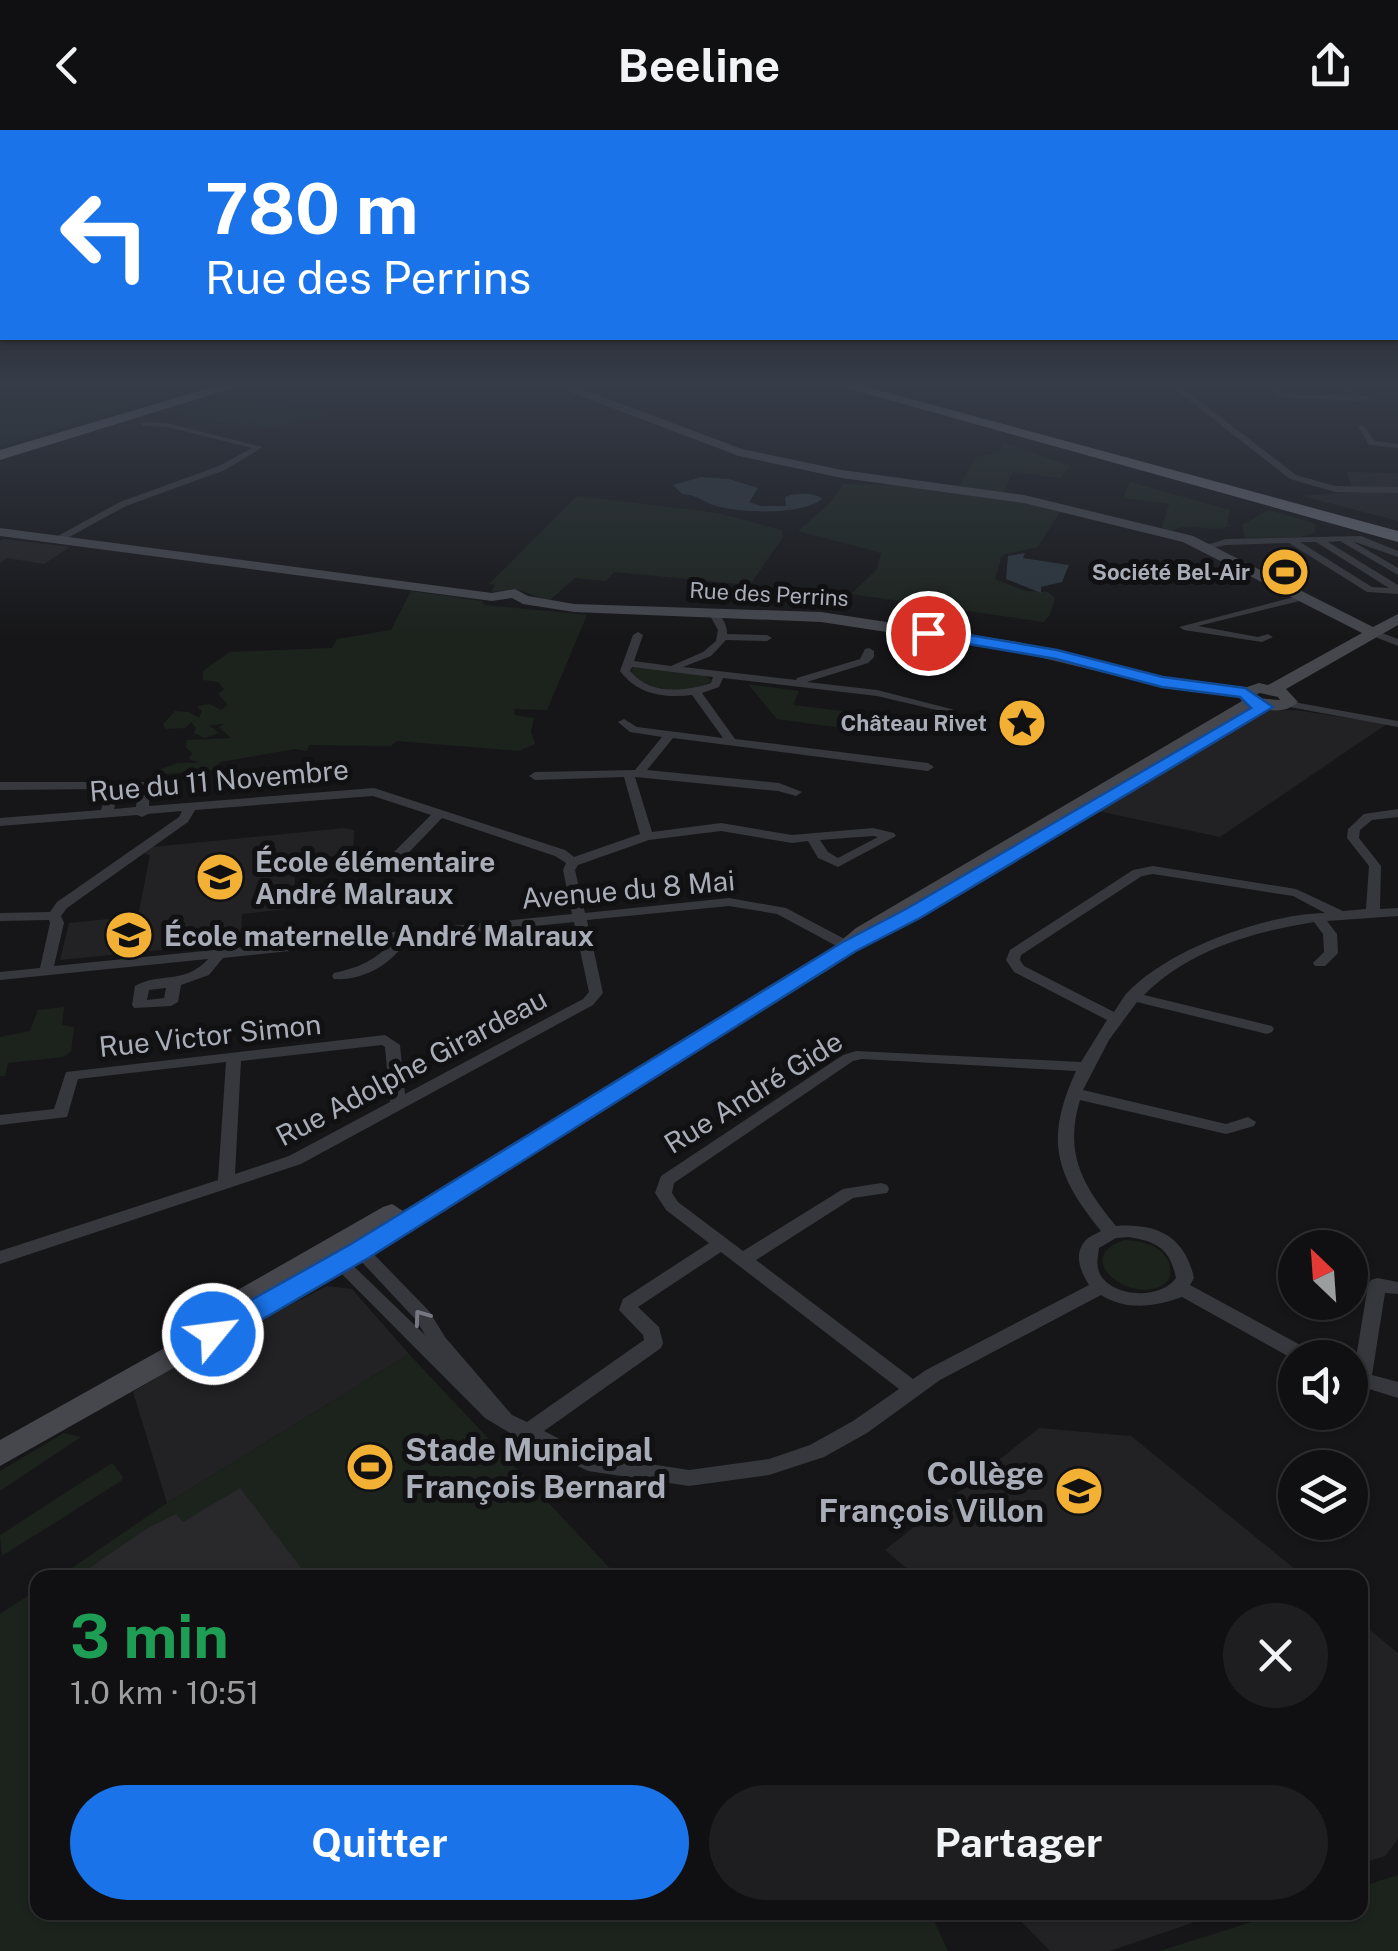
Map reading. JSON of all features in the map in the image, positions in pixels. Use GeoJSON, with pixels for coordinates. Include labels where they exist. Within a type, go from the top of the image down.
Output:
{"type":"FeatureCollection","features":[{"type":"Feature","properties":{"kind":"highway"},"geometry":{"type":"LineString","coordinates":[[1148,468],[1398,538]]}},
{"type":"Feature","properties":{"kind":"highway"},"geometry":{"type":"LineString","coordinates":[[1163,468],[1398,538]]}},
{"type":"Feature","properties":{"kind":"highway"},"geometry":{"type":"LineString","coordinates":[[1240,493],[1335,530],[1398,538]]}},
{"type":"Feature","properties":{"kind":"street"},"geometry":{"type":"LineString","coordinates":[[0,532],[57,540],[122,504],[222,468]]}},
{"type":"Feature","properties":{"kind":"street"},"geometry":{"type":"LineString","coordinates":[[814,468],[1024,499],[1208,546],[1398,643]]}},
{"type":"Feature","properties":{"kind":"street"},"geometry":{"type":"LineString","coordinates":[[1281,468],[1293,477],[1335,489],[1398,490]]}},
{"type":"Feature","properties":{"kind":"street"},"geometry":{"type":"LineString","coordinates":[[1208,546],[1317,539],[1335,530],[1366,538],[1398,554]]}},
{"type":"Feature","properties":{"kind":"street"},"geometry":{"type":"LineString","coordinates":[[1335,530],[1398,572]]}},
{"type":"Feature","properties":{"kind":"street"},"geometry":{"type":"LineString","coordinates":[[1317,539],[1398,590]]}},
{"type":"Feature","properties":{"kind":"street","name":"Rue des Perrins"},"geometry":{"type":"LineString","coordinates":[[57,540],[492,597],[493,603],[501,606],[523,600],[597,609],[821,616],[1018,647],[1254,701]]}},
{"type":"Feature","properties":{"kind":"street"},"geometry":{"type":"LineString","coordinates":[[1293,542],[1370,590],[1398,590]]}},
{"type":"Feature","properties":{"kind":"street"},"geometry":{"type":"LineString","coordinates":[[1268,637],[1258,640],[1184,627],[1305,597]]}},
{"type":"Feature","properties":{"kind":"street"},"geometry":{"type":"LineString","coordinates":[[713,612],[724,637]]}},
{"type":"Feature","properties":{"kind":"street"},"geometry":{"type":"LineString","coordinates":[[1284,696],[1398,621]]}},
{"type":"Feature","properties":{"kind":"street"},"geometry":{"type":"LineString","coordinates":[[638,635],[624,667],[626,675],[645,688],[695,691],[715,685],[719,676]]}},
{"type":"Feature","properties":{"kind":"street"},"geometry":{"type":"LineString","coordinates":[[672,668],[707,654],[724,637],[767,638]]}},
{"type":"Feature","properties":{"kind":"street"},"geometry":{"type":"LineString","coordinates":[[793,683],[864,661],[869,658],[869,651]]}},
{"type":"Feature","properties":{"kind":"street"},"geometry":{"type":"LineString","coordinates":[[628,664],[888,695],[949,710]]}},
{"type":"Feature","properties":{"kind":"street"},"geometry":{"type":"LineString","coordinates":[[695,691],[730,740]]}},
{"type":"Feature","properties":{"kind":"street"},"geometry":{"type":"LineString","coordinates":[[848,947],[864,932],[1254,701],[1284,696],[1398,721]]}},
{"type":"Feature","properties":{"kind":"street"},"geometry":{"type":"LineString","coordinates":[[0,1454],[112,1392],[848,947],[913,914],[1084,812],[1254,701]]}},
{"type":"Feature","properties":{"kind":"street"},"geometry":{"type":"LineString","coordinates":[[624,722],[634,730],[928,767]]}},
{"type":"Feature","properties":{"kind":"street"},"geometry":{"type":"LineString","coordinates":[[633,772],[670,735]]}},
{"type":"Feature","properties":{"kind":"street"},"geometry":{"type":"LineString","coordinates":[[633,772],[647,836]]}},
{"type":"Feature","properties":{"kind":"street"},"geometry":{"type":"LineString","coordinates":[[535,776],[633,772],[796,792]]}},
{"type":"Feature","properties":{"kind":"street"},"geometry":{"type":"LineString","coordinates":[[106,816],[114,784]]}},
{"type":"Feature","properties":{"kind":"street"},"geometry":{"type":"LineString","coordinates":[[0,786],[144,786],[142,813]]}},
{"type":"Feature","properties":{"kind":"street","name":"Rue du 11 Novembre"},"geometry":{"type":"LineString","coordinates":[[0,822],[189,810],[374,792],[560,853],[574,862]]}},
{"type":"Feature","properties":{"kind":"street"},"geometry":{"type":"LineString","coordinates":[[54,916],[62,905],[184,819],[189,810]]}},
{"type":"Feature","properties":{"kind":"street"},"geometry":{"type":"LineString","coordinates":[[1373,913],[1374,866],[1353,838],[1354,829],[1368,817],[1398,812]]}},
{"type":"Feature","properties":{"kind":"street"},"geometry":{"type":"LineString","coordinates":[[388,867],[440,814]]}},
{"type":"Feature","properties":{"kind":"street"},"geometry":{"type":"LineString","coordinates":[[578,917],[569,870],[574,862],[647,836],[721,827],[813,840],[873,832],[890,836],[838,863],[823,855],[813,840]]}},
{"type":"Feature","properties":{"kind":"street"},"geometry":{"type":"LineString","coordinates":[[1114,1018],[1019,969],[1013,960],[1015,952],[1138,873],[1171,870],[1296,892],[1338,914]]}},
{"type":"Feature","properties":{"kind":"street","name":"Avenue du 8 Mai"},"geometry":{"type":"LineString","coordinates":[[0,976],[578,917],[750,904],[780,910],[848,947]]}},
{"type":"Feature","properties":{"kind":"street"},"geometry":{"type":"LineString","coordinates":[[1112,1232],[1091,1210],[1074,1180],[1064,1135],[1082,1067],[1132,996],[1178,960],[1216,943],[1285,922],[1338,914],[1398,912]]}},
{"type":"Feature","properties":{"kind":"street"},"geometry":{"type":"LineString","coordinates":[[0,917],[54,916]]}},
{"type":"Feature","properties":{"kind":"street"},"geometry":{"type":"LineString","coordinates":[[46,971],[57,923],[54,916]]}},
{"type":"Feature","properties":{"kind":"street","name":"Rue Adolphe Girardeau"},"geometry":{"type":"LineString","coordinates":[[0,1258],[295,1160],[588,1002],[596,993],[578,917]]}},
{"type":"Feature","properties":{"kind":"street"},"geometry":{"type":"LineString","coordinates":[[1317,917],[1331,939],[1331,953],[1320,963]]}},
{"type":"Feature","properties":{"kind":"street"},"geometry":{"type":"LineString","coordinates":[[339,976],[358,974],[398,945],[402,936]]}},
{"type":"Feature","properties":{"kind":"street","name":"Avenue du 8 Mai"},"geometry":{"type":"LineString","coordinates":[[174,983],[187,981],[212,966],[218,955]]}},
{"type":"Feature","properties":{"kind":"street"},"geometry":{"type":"LineString","coordinates":[[1132,996],[1267,1029]]}},
{"type":"Feature","properties":{"kind":"street","name":"Rue Victor Simon"},"geometry":{"type":"LineString","coordinates":[[0,1120],[60,1113],[71,1076],[385,1040],[392,1045],[398,1105]]}},
{"type":"Feature","properties":{"kind":"street","name":"Rue André Gide"},"geometry":{"type":"LineString","coordinates":[[913,1390],[672,1206],[663,1192],[667,1180],[848,1058],[876,1053],[1082,1067]]}},
{"type":"Feature","properties":{"kind":"street"},"geometry":{"type":"LineString","coordinates":[[226,1183],[234,1058]]}},
{"type":"Feature","properties":{"kind":"street"},"geometry":{"type":"LineString","coordinates":[[1073,1093],[1226,1128],[1248,1122]]}},
{"type":"Feature","properties":{"kind":"street"},"geometry":{"type":"LineString","coordinates":[[742,1260],[848,1193],[881,1189]]}},
{"type":"Feature","properties":{"kind":"street"},"geometry":{"type":"LineString","coordinates":[[1112,1232],[1146,1234],[1176,1251],[1186,1276],[1181,1288],[1170,1296],[1136,1300],[1102,1286],[1092,1276],[1086,1254],[1100,1237],[1112,1232]]}},
{"type":"Feature","properties":{"kind":"street"},"geometry":{"type":"LineString","coordinates":[[527,1433],[654,1343],[652,1332],[628,1310],[628,1304],[722,1244]]}},
{"type":"Feature","properties":{"kind":"street"},"geometry":{"type":"LineString","coordinates":[[344,1250],[481,1406],[588,1463],[690,1478],[769,1467],[817,1451],[860,1428],[972,1353],[1102,1286]]}},
{"type":"Feature","properties":{"kind":"street"},"geometry":{"type":"LineString","coordinates":[[1365,1340],[1377,1285],[1396,1288]]}},
{"type":"Feature","properties":{"kind":"street"},"geometry":{"type":"LineString","coordinates":[[1181,1288],[1278,1341]]}},
{"type":"Feature","properties":{"kind":"street"},"geometry":{"type":"LineString","coordinates":[[1368,1382],[1398,1390]]}},
{"type":"Feature","properties":{"kind":"shaded area"},"geometry":{"type":"Polygon","coordinates":[[[969,468],[1069,468],[1061,478],[1013,472],[1002,495],[1061,510],[1038,547],[1002,555],[995,579],[1025,591],[1048,592],[1055,598],[1050,615],[1043,622],[851,594],[877,569],[881,553],[798,531],[831,502],[843,484],[958,487],[969,468]]]}},
{"type":"Feature","properties":{"kind":"shaded area"},"geometry":{"type":"Polygon","coordinates":[[[1346,472],[1398,473],[1398,521],[1302,496],[1354,492],[1346,472]]]}},
{"type":"Feature","properties":{"kind":"shaded area"},"geometry":{"type":"Polygon","coordinates":[[[701,477],[729,479],[758,488],[749,502],[761,506],[786,506],[785,497],[799,494],[822,499],[802,508],[744,511],[682,494],[673,485],[701,477]]]}},
{"type":"Feature","properties":{"kind":"shaded area"},"geometry":{"type":"Polygon","coordinates":[[[1130,482],[1230,510],[1227,525],[1234,524],[1219,529],[1162,528],[1169,504],[1123,498],[1130,482]]]}},
{"type":"Feature","properties":{"kind":"shaded area"},"geometry":{"type":"Polygon","coordinates":[[[577,496],[718,513],[782,530],[783,537],[750,585],[614,572],[606,581],[575,578],[549,601],[516,589],[491,592],[495,585],[489,584],[577,496]]]}},
{"type":"Feature","properties":{"kind":"shaded area"},"geometry":{"type":"Polygon","coordinates":[[[1269,510],[1311,522],[1316,525],[1314,533],[1301,537],[1245,538],[1242,525],[1269,510]]]}},
{"type":"Feature","properties":{"kind":"shaded area"},"geometry":{"type":"Polygon","coordinates":[[[3,539],[70,547],[44,564],[7,558],[0,563],[3,539]]]}},
{"type":"Feature","properties":{"kind":"shaded area"},"geometry":{"type":"Polygon","coordinates":[[[1025,553],[1023,558],[1069,565],[1062,582],[1041,587],[1041,593],[1006,579],[1008,556],[1025,553]]]}},
{"type":"Feature","properties":{"kind":"shaded area"},"geometry":{"type":"Polygon","coordinates":[[[411,591],[482,601],[484,605],[587,615],[547,710],[514,709],[515,715],[534,718],[531,731],[535,744],[519,751],[397,741],[391,746],[309,745],[307,751],[295,749],[220,762],[214,770],[167,774],[158,770],[178,763],[199,763],[189,759],[192,753],[186,747],[187,740],[231,738],[219,727],[224,724],[209,725],[219,733],[205,738],[194,733],[196,728],[191,722],[185,728],[166,729],[163,724],[175,711],[199,718],[202,711],[197,707],[210,704],[221,710],[228,705],[218,694],[224,689],[218,682],[203,680],[203,671],[230,652],[332,648],[337,639],[391,630],[411,591]]]}},
{"type":"Feature","properties":{"kind":"shaded area"},"geometry":{"type":"Polygon","coordinates":[[[633,667],[703,674],[712,681],[692,689],[671,690],[630,675],[633,667]]]}},
{"type":"Feature","properties":{"kind":"shaded area"},"geometry":{"type":"Polygon","coordinates":[[[748,684],[799,691],[793,705],[883,716],[878,733],[777,719],[748,684]]]}},
{"type":"Feature","properties":{"kind":"shaded area"},"geometry":{"type":"Polygon","coordinates":[[[1296,710],[1387,724],[1220,837],[1097,811],[1263,711],[1296,710]]]}},
{"type":"Feature","properties":{"kind":"shaded area","name":"École élémentaire André Malraux"},"geometry":{"type":"Polygon","coordinates":[[[354,830],[353,854],[294,861],[296,908],[242,914],[241,942],[60,960],[69,923],[138,916],[150,855],[143,853],[152,847],[354,830]]]}},
{"type":"Feature","properties":{"kind":"shaded area"},"geometry":{"type":"Polygon","coordinates":[[[64,1007],[62,1025],[74,1027],[71,1052],[63,1057],[8,1063],[5,1076],[0,1076],[0,1037],[30,1031],[38,1010],[64,1007]]]}},
{"type":"Feature","properties":{"kind":"shaded area"},"geometry":{"type":"Polygon","coordinates":[[[1125,1240],[1161,1251],[1170,1269],[1163,1285],[1143,1290],[1118,1282],[1109,1274],[1103,1256],[1110,1247],[1125,1240]]]}},
{"type":"Feature","properties":{"kind":"shaded area"},"geometry":{"type":"Polygon","coordinates":[[[327,1286],[352,1289],[409,1354],[167,1503],[133,1392],[209,1346],[327,1286]]]}},
{"type":"Feature","properties":{"kind":"shaded area","name":"Stade Municipal François Bernard"},"geometry":{"type":"Polygon","coordinates":[[[409,1354],[611,1570],[69,1570],[167,1503],[409,1354]]]}},
{"type":"Feature","properties":{"kind":"shaded area","name":"Collège François Villon"},"geometry":{"type":"Polygon","coordinates":[[[1039,1428],[1131,1436],[1296,1570],[909,1570],[885,1550],[1039,1428]]]}},
{"type":"Feature","properties":{"kind":"shaded area"},"geometry":{"type":"Polygon","coordinates":[[[64,1433],[81,1437],[0,1491],[0,1471],[64,1433]]]}},
{"type":"Feature","properties":{"kind":"shaded area"},"geometry":{"type":"Polygon","coordinates":[[[112,1463],[123,1477],[121,1481],[2,1556],[0,1535],[112,1463]]]}},
{"type":"Feature","properties":{"kind":"shaded area"},"geometry":{"type":"Polygon","coordinates":[[[30,1595],[30,1920],[934,1920],[948,1951],[0,1951],[0,1614],[30,1595]]]}},
{"type":"Feature","properties":{"kind":"shaded area"},"geometry":{"type":"Polygon","coordinates":[[[1368,1629],[1398,1653],[1398,1839],[1385,1856],[1368,1861],[1368,1629]]]}},
{"type":"Feature","properties":{"kind":"shaded area"},"geometry":{"type":"Polygon","coordinates":[[[1398,1875],[1398,1951],[1160,1951],[1258,1920],[1368,1920],[1368,1884],[1398,1875]]]}},
{"type":"Feature","properties":{"kind":"shaded area"},"geometry":{"type":"Polygon","coordinates":[[[1020,1920],[1201,1920],[1110,1951],[1050,1951],[1020,1920]]]}},
{"type":"Feature","properties":{"kind":"building"},"geometry":{"type":"Polygon","coordinates":[[[240,1488],[301,1568],[87,1570],[148,1528],[176,1514],[183,1522],[240,1488]]]}},
{"type":"Feature","properties":{"kind":"place","name":"Société Bel-Air"},"geometry":{"type":"Point","coordinates":[1285,572]}},
{"type":"Feature","properties":{"kind":"place","name":"Château Rivet"},"geometry":{"type":"Point","coordinates":[1022,723]}},
{"type":"Feature","properties":{"kind":"place","name":"École élémentaire André Malraux"},"geometry":{"type":"Point","coordinates":[220,877]}},
{"type":"Feature","properties":{"kind":"place","name":"École maternelle André Malraux"},"geometry":{"type":"Point","coordinates":[129,935]}},
{"type":"Feature","properties":{"kind":"place","name":"Stade Municipal François Bernard"},"geometry":{"type":"Point","coordinates":[370,1467]}},
{"type":"Feature","properties":{"kind":"place","name":"Collège François Villon"},"geometry":{"type":"Point","coordinates":[1079,1491]}},
{"type":"Feature","properties":{"kind":"route"},"geometry":{"type":"LineString","coordinates":[[213,1334],[360,1250],[848,947],[913,914],[1264,707],[1251,702],[1245,693],[1183,686],[1057,655],[928,633]]}}]}
